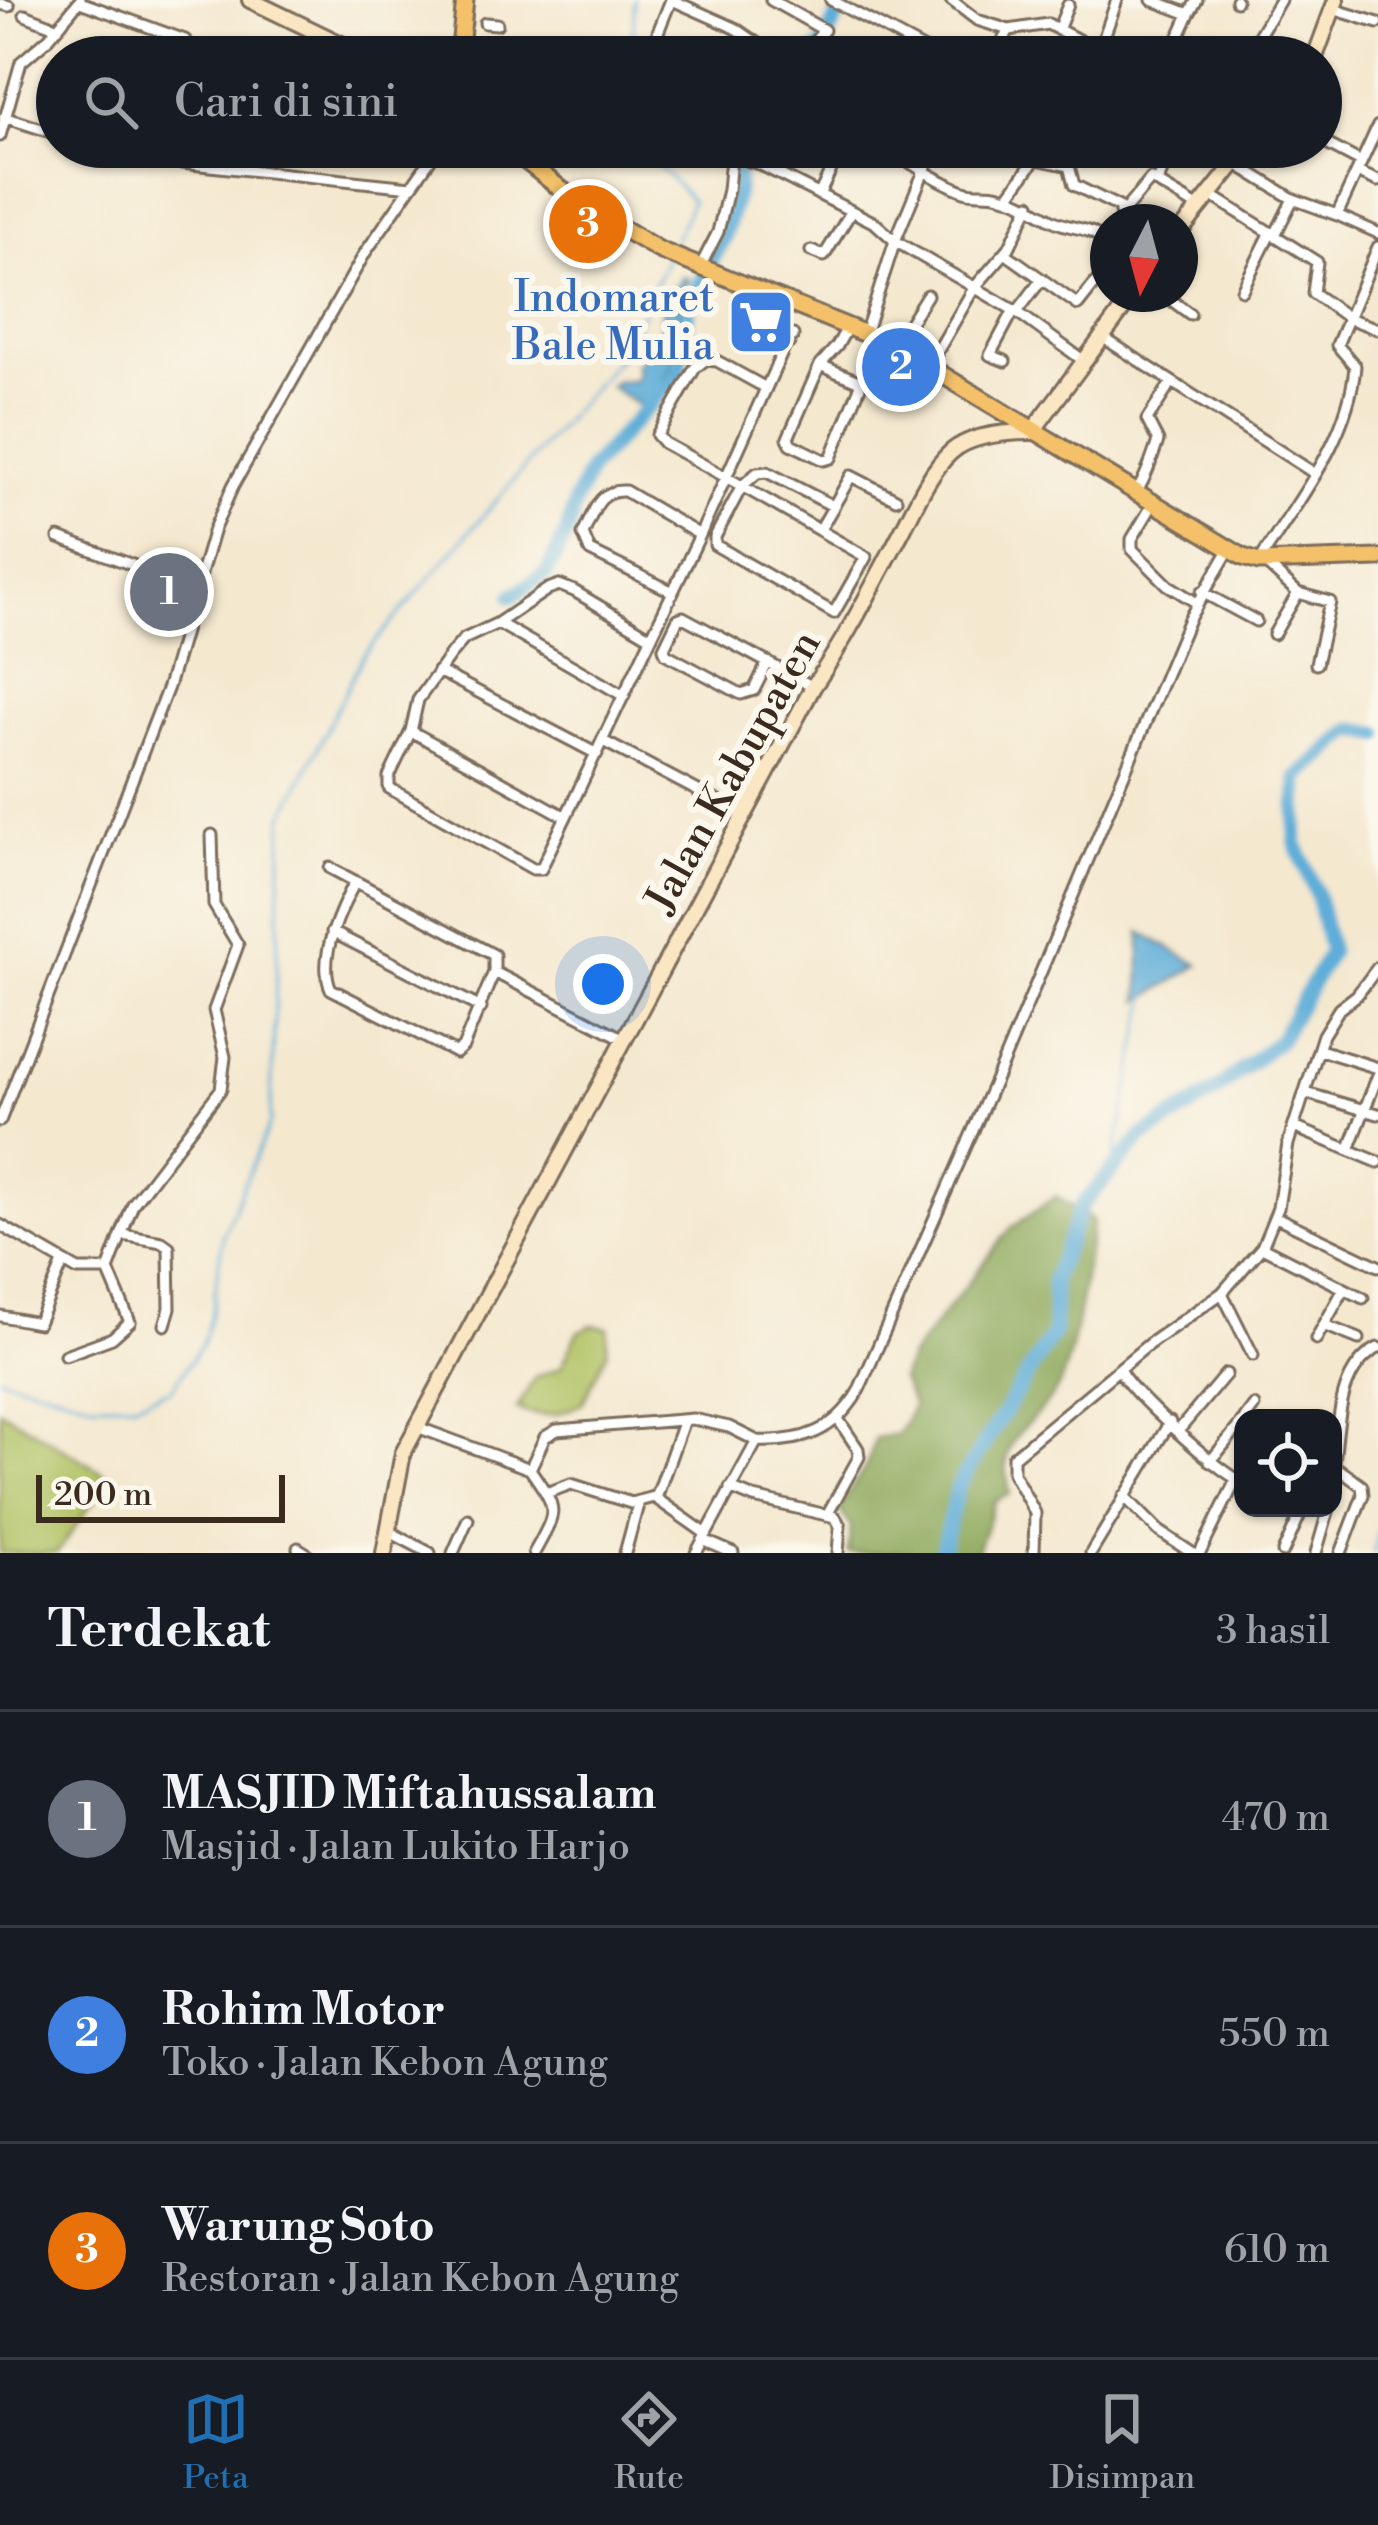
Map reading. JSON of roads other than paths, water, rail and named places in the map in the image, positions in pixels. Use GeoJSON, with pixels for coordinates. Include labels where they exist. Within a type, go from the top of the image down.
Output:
{"type":"FeatureCollection","features":[{"type":"Feature","properties":{"kind":"main road"},"geometry":{"type":"LineString","coordinates":[[250,0],[325,36]]}},
{"type":"Feature","properties":{"kind":"main road"},"geometry":{"type":"LineString","coordinates":[[465,0],[478,23],[471,36]]}},
{"type":"Feature","properties":{"kind":"main road"},"geometry":{"type":"LineString","coordinates":[[1323,36],[1335,5]]}},
{"type":"Feature","properties":{"kind":"main road"},"geometry":{"type":"LineString","coordinates":[[534,168],[576,201],[795,329],[847,328],[895,346],[1229,550],[1261,562],[1378,558]]}},
{"type":"Feature","properties":{"kind":"main road"},"geometry":{"type":"LineString","coordinates":[[1199,208],[1230,168]]}},
{"type":"Feature","properties":{"kind":"main road"},"geometry":{"type":"LineString","coordinates":[[1032,432],[1120,312]]}},
{"type":"Feature","properties":{"kind":"main road","name":"Jalan Kabupaten"},"geometry":{"type":"LineString","coordinates":[[384,1553],[403,1453],[813,687],[843,644],[914,508],[950,453],[984,437],[1032,432]]}},
{"type":"Feature","properties":{"kind":"street"},"geometry":{"type":"LineString","coordinates":[[659,36],[672,0],[747,36]]}},
{"type":"Feature","properties":{"kind":"street"},"geometry":{"type":"LineString","coordinates":[[952,0],[970,17],[1010,30],[1044,24],[1068,36]]}},
{"type":"Feature","properties":{"kind":"street"},"geometry":{"type":"LineString","coordinates":[[1104,36],[1117,0]]}},
{"type":"Feature","properties":{"kind":"street"},"geometry":{"type":"LineString","coordinates":[[1152,0],[1189,14]]}},
{"type":"Feature","properties":{"kind":"street"},"geometry":{"type":"LineString","coordinates":[[1179,36],[1197,0]]}},
{"type":"Feature","properties":{"kind":"street"},"geometry":{"type":"LineString","coordinates":[[1259,36],[1280,0]]}},
{"type":"Feature","properties":{"kind":"street"},"geometry":{"type":"LineString","coordinates":[[49,36],[80,1],[173,36]]}},
{"type":"Feature","properties":{"kind":"street"},"geometry":{"type":"LineString","coordinates":[[777,2],[823,27],[819,36]]}},
{"type":"Feature","properties":{"kind":"street"},"geometry":{"type":"LineString","coordinates":[[837,2],[890,36]]}},
{"type":"Feature","properties":{"kind":"street"},"geometry":{"type":"LineString","coordinates":[[1058,30],[1067,5]]}},
{"type":"Feature","properties":{"kind":"street"},"geometry":{"type":"LineString","coordinates":[[1335,5],[1378,23]]}},
{"type":"Feature","properties":{"kind":"street"},"geometry":{"type":"LineString","coordinates":[[25,15],[58,28]]}},
{"type":"Feature","properties":{"kind":"street"},"geometry":{"type":"LineString","coordinates":[[1006,36],[1010,30]]}},
{"type":"Feature","properties":{"kind":"street"},"geometry":{"type":"LineString","coordinates":[[0,136],[21,62],[36,48]]}},
{"type":"Feature","properties":{"kind":"street"},"geometry":{"type":"LineString","coordinates":[[4,117],[36,127]]}},
{"type":"Feature","properties":{"kind":"street"},"geometry":{"type":"LineString","coordinates":[[1337,215],[1378,126]]}},
{"type":"Feature","properties":{"kind":"street"},"geometry":{"type":"LineString","coordinates":[[1342,156],[1378,181]]}},
{"type":"Feature","properties":{"kind":"street"},"geometry":{"type":"LineString","coordinates":[[229,168],[411,187]]}},
{"type":"Feature","properties":{"kind":"street"},"geometry":{"type":"LineString","coordinates":[[0,1121],[168,686],[214,529],[264,426],[365,253],[424,168]]}},
{"type":"Feature","properties":{"kind":"street"},"geometry":{"type":"LineString","coordinates":[[699,269],[718,232],[729,168]]}},
{"type":"Feature","properties":{"kind":"street"},"geometry":{"type":"LineString","coordinates":[[766,168],[875,224],[895,241],[1016,311],[1084,361]]}},
{"type":"Feature","properties":{"kind":"street"},"geometry":{"type":"LineString","coordinates":[[819,195],[832,168]]}},
{"type":"Feature","properties":{"kind":"street"},"geometry":{"type":"LineString","coordinates":[[918,168],[966,191],[1008,196],[1052,220],[1090,230]]}},
{"type":"Feature","properties":{"kind":"street"},"geometry":{"type":"LineString","coordinates":[[866,334],[923,168]]}},
{"type":"Feature","properties":{"kind":"street"},"geometry":{"type":"LineString","coordinates":[[1008,196],[1031,168]]}},
{"type":"Feature","properties":{"kind":"street"},"geometry":{"type":"LineString","coordinates":[[1068,168],[1074,185],[1102,204]]}},
{"type":"Feature","properties":{"kind":"street"},"geometry":{"type":"LineString","coordinates":[[1157,183],[1161,168]]}},
{"type":"Feature","properties":{"kind":"street"},"geometry":{"type":"LineString","coordinates":[[1240,168],[1293,199],[1378,233]]}},
{"type":"Feature","properties":{"kind":"street"},"geometry":{"type":"LineString","coordinates":[[1131,204],[1149,180],[1199,208]]}},
{"type":"Feature","properties":{"kind":"street"},"geometry":{"type":"LineString","coordinates":[[1209,194],[1317,262],[1312,290],[1348,318],[1378,328]]}},
{"type":"Feature","properties":{"kind":"street"},"geometry":{"type":"LineString","coordinates":[[1242,290],[1293,199]]}},
{"type":"Feature","properties":{"kind":"street"},"geometry":{"type":"LineString","coordinates":[[929,366],[974,288],[1005,253],[1030,204]]}},
{"type":"Feature","properties":{"kind":"street"},"geometry":{"type":"LineString","coordinates":[[811,251],[824,256],[850,212]]}},
{"type":"Feature","properties":{"kind":"street"},"geometry":{"type":"LineString","coordinates":[[1316,664],[1330,602],[1298,593],[1261,562],[1350,408],[1355,367],[1337,345],[1378,248]]}},
{"type":"Feature","properties":{"kind":"street"},"geometry":{"type":"LineString","coordinates":[[1005,253],[1078,305],[1090,290]]}},
{"type":"Feature","properties":{"kind":"street"},"geometry":{"type":"LineString","coordinates":[[1005,361],[990,355],[1042,279]]}},
{"type":"Feature","properties":{"kind":"street"},"geometry":{"type":"LineString","coordinates":[[895,346],[927,295]]}},
{"type":"Feature","properties":{"kind":"street"},"geometry":{"type":"LineString","coordinates":[[820,365],[858,381],[860,387],[831,458],[824,460],[788,438],[820,365],[847,328]]}},
{"type":"Feature","properties":{"kind":"street"},"geometry":{"type":"LineString","coordinates":[[651,637],[559,586],[464,639],[418,700],[411,730],[389,777],[393,793],[538,870],[548,858],[795,329]]}},
{"type":"Feature","properties":{"kind":"street"},"geometry":{"type":"LineString","coordinates":[[1102,337],[1315,473]]}},
{"type":"Feature","properties":{"kind":"street"},"geometry":{"type":"LineString","coordinates":[[766,388],[717,361],[705,360],[657,435],[664,443],[742,486],[821,528],[866,556],[834,614],[715,545],[742,486],[757,473],[767,472],[833,506]]}},
{"type":"Feature","properties":{"kind":"street"},"geometry":{"type":"LineString","coordinates":[[1136,493],[1158,441],[1147,420],[1171,383]]}},
{"type":"Feature","properties":{"kind":"street"},"geometry":{"type":"LineString","coordinates":[[821,528],[851,476],[896,499]]}},
{"type":"Feature","properties":{"kind":"street"},"geometry":{"type":"LineString","coordinates":[[673,592],[590,550],[583,534],[602,495],[612,490],[625,491],[700,535]]}},
{"type":"Feature","properties":{"kind":"street"},"geometry":{"type":"LineString","coordinates":[[1153,504],[1132,539],[1132,549],[1168,585],[1256,621]]}},
{"type":"Feature","properties":{"kind":"street"},"geometry":{"type":"LineString","coordinates":[[59,538],[195,588]]}},
{"type":"Feature","properties":{"kind":"street"},"geometry":{"type":"LineString","coordinates":[[530,1469],[545,1437],[557,1430],[684,1420],[716,1423],[758,1441],[802,1439],[838,1419],[851,1404],[872,1366],[1199,598],[1229,550]]}},
{"type":"Feature","properties":{"kind":"street"},"geometry":{"type":"LineString","coordinates":[[1274,634],[1298,593]]}},
{"type":"Feature","properties":{"kind":"street"},"geometry":{"type":"LineString","coordinates":[[768,662],[747,695],[664,648],[683,617],[768,662],[813,687]]}},
{"type":"Feature","properties":{"kind":"street"},"geometry":{"type":"LineString","coordinates":[[498,623],[624,696]]}},
{"type":"Feature","properties":{"kind":"street"},"geometry":{"type":"LineString","coordinates":[[438,671],[597,754]]}},
{"type":"Feature","properties":{"kind":"street"},"geometry":{"type":"LineString","coordinates":[[411,730],[566,818]]}},
{"type":"Feature","properties":{"kind":"street"},"geometry":{"type":"LineString","coordinates":[[603,741],[736,812]]}},
{"type":"Feature","properties":{"kind":"street"},"geometry":{"type":"LineString","coordinates":[[736,833],[727,828],[744,796],[753,801]]}},
{"type":"Feature","properties":{"kind":"street"},"geometry":{"type":"LineString","coordinates":[[65,1355],[112,1339],[130,1322],[109,1270],[134,1204],[224,1083],[225,1057],[214,1010],[238,946],[214,905],[212,835]]}},
{"type":"Feature","properties":{"kind":"street"},"geometry":{"type":"LineString","coordinates":[[330,868],[494,955],[494,971],[481,1008],[456,1053],[331,989],[327,975],[332,932],[355,882]]}},
{"type":"Feature","properties":{"kind":"street"},"geometry":{"type":"LineString","coordinates":[[332,932],[481,1008]]}},
{"type":"Feature","properties":{"kind":"street"},"geometry":{"type":"LineString","coordinates":[[1034,1553],[1035,1514],[1013,1473],[1012,1457],[1165,1332],[1222,1293],[1262,1247],[1276,1217],[1294,1127],[1331,1019],[1378,967]]}},
{"type":"Feature","properties":{"kind":"street"},"geometry":{"type":"LineString","coordinates":[[494,971],[626,1040]]}},
{"type":"Feature","properties":{"kind":"street"},"geometry":{"type":"LineString","coordinates":[[1320,1050],[1378,1071],[1372,1112],[1349,1150]]}},
{"type":"Feature","properties":{"kind":"street"},"geometry":{"type":"LineString","coordinates":[[1306,1093],[1372,1112]]}},
{"type":"Feature","properties":{"kind":"street"},"geometry":{"type":"LineString","coordinates":[[1294,1127],[1378,1162]]}},
{"type":"Feature","properties":{"kind":"street"},"geometry":{"type":"LineString","coordinates":[[1276,1217],[1378,1266]]}},
{"type":"Feature","properties":{"kind":"street"},"geometry":{"type":"LineString","coordinates":[[0,1226],[63,1263],[85,1271],[109,1270]]}},
{"type":"Feature","properties":{"kind":"street"},"geometry":{"type":"LineString","coordinates":[[123,1235],[169,1247],[170,1308],[165,1325]]}},
{"type":"Feature","properties":{"kind":"street"},"geometry":{"type":"LineString","coordinates":[[1262,1247],[1363,1298]]}},
{"type":"Feature","properties":{"kind":"street"},"geometry":{"type":"LineString","coordinates":[[1,1316],[38,1323],[63,1263]]}},
{"type":"Feature","properties":{"kind":"street"},"geometry":{"type":"LineString","coordinates":[[1316,1339],[1344,1289]]}},
{"type":"Feature","properties":{"kind":"street"},"geometry":{"type":"LineString","coordinates":[[1222,1293],[1253,1355]]}},
{"type":"Feature","properties":{"kind":"street"},"geometry":{"type":"LineString","coordinates":[[1324,1325],[1359,1339]]}},
{"type":"Feature","properties":{"kind":"street"},"geometry":{"type":"LineString","coordinates":[[1342,1409],[1350,1380],[1378,1348]]}},
{"type":"Feature","properties":{"kind":"street"},"geometry":{"type":"LineString","coordinates":[[1120,1370],[1129,1387],[1210,1462],[1234,1478]]}},
{"type":"Feature","properties":{"kind":"street"},"geometry":{"type":"LineString","coordinates":[[1091,1553],[1124,1496],[1175,1426],[1226,1374]]}},
{"type":"Feature","properties":{"kind":"street"},"geometry":{"type":"LineString","coordinates":[[827,1515],[859,1457],[838,1419]]}},
{"type":"Feature","properties":{"kind":"street"},"geometry":{"type":"LineString","coordinates":[[656,1498],[684,1420]]}},
{"type":"Feature","properties":{"kind":"street"},"geometry":{"type":"LineString","coordinates":[[417,1427],[530,1469],[549,1492],[551,1519],[538,1552]]}},
{"type":"Feature","properties":{"kind":"street"},"geometry":{"type":"LineString","coordinates":[[1210,1462],[1234,1432]]}},
{"type":"Feature","properties":{"kind":"street"},"geometry":{"type":"LineString","coordinates":[[696,1553],[758,1441]]}},
{"type":"Feature","properties":{"kind":"street"},"geometry":{"type":"LineString","coordinates":[[1341,1553],[1363,1495],[1362,1486],[1342,1473]]}},
{"type":"Feature","properties":{"kind":"street"},"geometry":{"type":"LineString","coordinates":[[549,1492],[571,1484],[611,1498],[656,1498],[733,1553]]}},
{"type":"Feature","properties":{"kind":"street"},"geometry":{"type":"LineString","coordinates":[[730,1488],[827,1515],[841,1526],[838,1553]]}},
{"type":"Feature","properties":{"kind":"street"},"geometry":{"type":"LineString","coordinates":[[1124,1496],[1159,1531],[1196,1553],[1234,1489]]}},
{"type":"Feature","properties":{"kind":"street"},"geometry":{"type":"LineString","coordinates":[[625,1553],[638,1501]]}},
{"type":"Feature","properties":{"kind":"street"},"geometry":{"type":"LineString","coordinates":[[1282,1552],[1299,1517]]}},
{"type":"Feature","properties":{"kind":"street"},"geometry":{"type":"LineString","coordinates":[[1316,1553],[1326,1517]]}},
{"type":"Feature","properties":{"kind":"street"},"geometry":{"type":"LineString","coordinates":[[453,1553],[468,1519]]}},
{"type":"Feature","properties":{"kind":"street"},"geometry":{"type":"LineString","coordinates":[[390,1532],[430,1553]]}},
{"type":"Feature","properties":{"kind":"water"},"geometry":{"type":"Polygon","coordinates":[[[682,277],[688,278],[674,358],[658,389],[641,407],[610,386],[634,381],[636,364],[660,341],[663,305],[682,277]]]}},
{"type":"Feature","properties":{"kind":"water"},"geometry":{"type":"Polygon","coordinates":[[[1141,932],[1199,965],[1140,1001],[1141,932]]]}},
{"type":"Feature","properties":{"kind":"waterway"},"geometry":{"type":"LineString","coordinates":[[633,36],[634,0]]}},
{"type":"Feature","properties":{"kind":"waterway"},"geometry":{"type":"LineString","coordinates":[[827,36],[846,0]]}},
{"type":"Feature","properties":{"kind":"waterway"},"geometry":{"type":"LineString","coordinates":[[661,168],[692,201],[671,248]]}},
{"type":"Feature","properties":{"kind":"waterway"},"geometry":{"type":"LineString","coordinates":[[512,596],[546,574],[591,468],[679,373],[690,299],[724,239],[738,187],[737,168]]}},
{"type":"Feature","properties":{"kind":"waterway"},"geometry":{"type":"LineString","coordinates":[[0,1377],[93,1403],[135,1403],[172,1389],[202,1344],[212,1312],[223,1234],[270,1123],[283,818],[363,656],[627,348],[667,257]]}},
{"type":"Feature","properties":{"kind":"waterway"},"geometry":{"type":"LineString","coordinates":[[941,1553],[958,1486],[1054,1332],[1053,1278],[1082,1205],[1142,1137],[1209,1096],[1279,1040],[1330,952],[1317,896],[1296,843],[1298,778],[1353,729],[1378,734]]}},
{"type":"Feature","properties":{"kind":"waterway"},"geometry":{"type":"LineString","coordinates":[[1112,1170],[1148,996]]}},
{"type":"Feature","properties":{"kind":"waterway"},"geometry":{"type":"LineString","coordinates":[[1374,1553],[1378,1531]]}},
{"type":"Feature","properties":{"kind":"tunnel"},"geometry":{"type":"LineString","coordinates":[[465,22],[478,22]]}},
{"type":"Feature","properties":{"kind":"place","name":"Warung Soto"},"geometry":{"type":"Point","coordinates":[588,224]}},
{"type":"Feature","properties":{"kind":"place","name":"Indomaret Bale Mulia"},"geometry":{"type":"Point","coordinates":[761,322]}},
{"type":"Feature","properties":{"kind":"place","name":"Rohim Motor"},"geometry":{"type":"Point","coordinates":[901,367]}},
{"type":"Feature","properties":{"kind":"place","name":"MASJID Miftahussalam"},"geometry":{"type":"Point","coordinates":[169,592]}}]}
